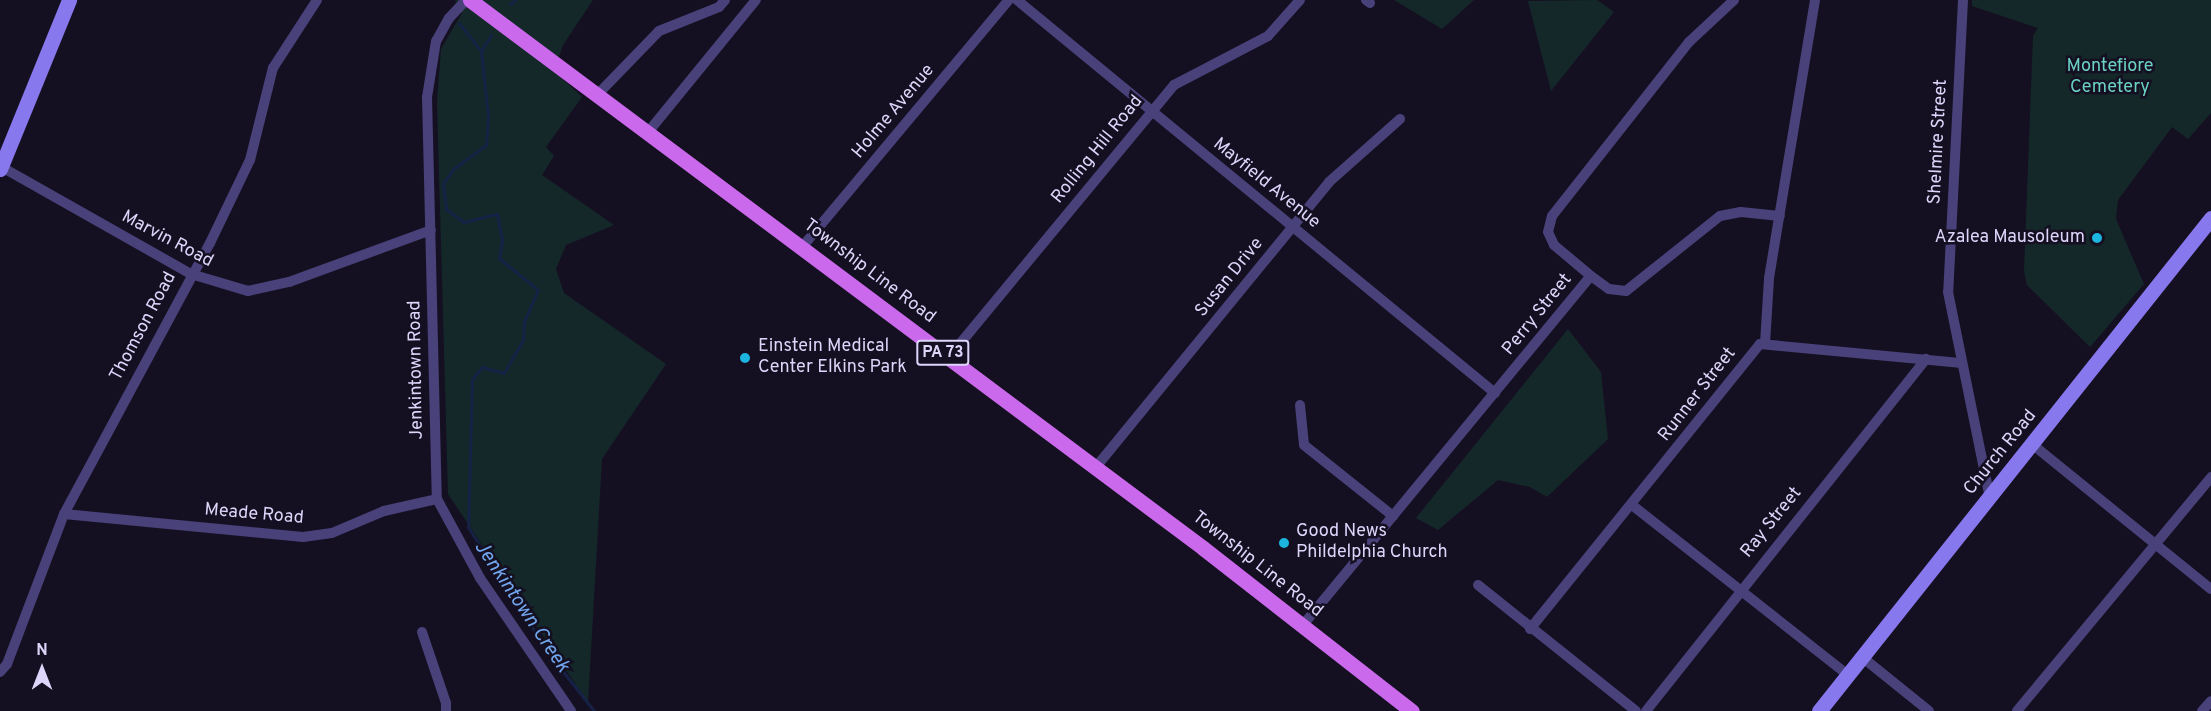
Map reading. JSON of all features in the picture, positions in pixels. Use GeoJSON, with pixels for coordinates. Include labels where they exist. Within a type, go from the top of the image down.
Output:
{"type":"FeatureCollection","features":[{"type":"Feature","properties":{"kind":"main road","name":"Township Line Road"},"geometry":{"type":"LineString","coordinates":[[468,0],[599,93],[803,246],[1303,625],[1412,711]]}},
{"type":"Feature","properties":{"kind":"street"},"geometry":{"type":"LineString","coordinates":[[0,167],[69,0]]}},
{"type":"Feature","properties":{"kind":"street","name":"Thomson Road"},"geometry":{"type":"LineString","coordinates":[[0,672],[7,664],[64,514],[250,160],[273,68],[317,0]]}},
{"type":"Feature","properties":{"kind":"street","name":"Jenkintown Road"},"geometry":{"type":"LineString","coordinates":[[468,0],[449,18],[436,41],[427,97],[437,499],[480,578],[571,711]]}},
{"type":"Feature","properties":{"kind":"street"},"geometry":{"type":"LineString","coordinates":[[599,93],[659,31],[719,7],[725,0]]}},
{"type":"Feature","properties":{"kind":"street"},"geometry":{"type":"LineString","coordinates":[[649,131],[756,0]]}},
{"type":"Feature","properties":{"kind":"street","name":"Holme Avenue"},"geometry":{"type":"LineString","coordinates":[[803,246],[1009,0]]}},
{"type":"Feature","properties":{"kind":"street","name":"Mayfield Avenue"},"geometry":{"type":"LineString","coordinates":[[1017,0],[1496,393]]}},
{"type":"Feature","properties":{"kind":"street","name":"Rolling Hill Road"},"geometry":{"type":"LineString","coordinates":[[950,357],[1174,84],[1199,69],[1243,53],[1268,36],[1300,0]]}},
{"type":"Feature","properties":{"kind":"street","name":"Perry Street"},"geometry":{"type":"LineString","coordinates":[[1303,625],[1591,276],[1554,245],[1548,232],[1552,216],[1689,42],[1734,0]]}},
{"type":"Feature","properties":{"kind":"street","name":"Runner Street"},"geometry":{"type":"LineString","coordinates":[[1530,628],[1632,505],[1760,344],[1765,344],[1769,278],[1815,0]]}},
{"type":"Feature","properties":{"kind":"street","name":"Shelmire Street"},"geometry":{"type":"LineString","coordinates":[[1963,0],[1948,292],[1990,498]]}},
{"type":"Feature","properties":{"kind":"street","name":"Susan Drive"},"geometry":{"type":"LineString","coordinates":[[1096,467],[1329,182],[1400,119]]}},
{"type":"Feature","properties":{"kind":"street","name":"Marvin Road"},"geometry":{"type":"LineString","coordinates":[[0,167],[191,274],[248,291],[289,282],[431,230]]}},
{"type":"Feature","properties":{"kind":"street"},"geometry":{"type":"LineString","coordinates":[[1591,276],[1609,289],[1626,291],[1720,216],[1742,213],[1780,216]]}},
{"type":"Feature","properties":{"kind":"street","name":"Church Road"},"geometry":{"type":"LineString","coordinates":[[1819,711],[2033,445],[2211,218]]}},
{"type":"Feature","properties":{"kind":"street"},"geometry":{"type":"LineString","coordinates":[[1760,344],[1962,363]]}},
{"type":"Feature","properties":{"kind":"street","name":"Ray Street"},"geometry":{"type":"LineString","coordinates":[[1647,711],[1738,591],[1926,359]]}},
{"type":"Feature","properties":{"kind":"street"},"geometry":{"type":"LineString","coordinates":[[1300,405],[1304,445],[1393,516]]}},
{"type":"Feature","properties":{"kind":"street"},"geometry":{"type":"LineString","coordinates":[[2033,445],[2211,589]]}},
{"type":"Feature","properties":{"kind":"street"},"geometry":{"type":"LineString","coordinates":[[2017,711],[2211,477]]}},
{"type":"Feature","properties":{"kind":"street","name":"Meade Road"},"geometry":{"type":"LineString","coordinates":[[64,514],[303,537],[332,533],[384,511],[437,499]]}},
{"type":"Feature","properties":{"kind":"street"},"geometry":{"type":"LineString","coordinates":[[1632,505],[1738,591],[1847,674]]}},
{"type":"Feature","properties":{"kind":"street"},"geometry":{"type":"LineString","coordinates":[[1478,585],[1636,711]]}},
{"type":"Feature","properties":{"kind":"street"},"geometry":{"type":"LineString","coordinates":[[422,632],[446,703],[446,711]]}},
{"type":"Feature","properties":{"kind":"street"},"geometry":{"type":"LineString","coordinates":[[1862,657],[1929,711]]}},
{"type":"Feature","properties":{"kind":"street"},"geometry":{"type":"LineString","coordinates":[[2202,711],[2211,701]]}},
{"type":"Feature","properties":{"kind":"green space"},"geometry":{"type":"Polygon","coordinates":[[[455,0],[593,0],[563,45],[554,71],[582,97],[546,147],[554,156],[542,175],[614,225],[566,245],[556,269],[564,293],[666,364],[602,459],[588,703],[448,494],[437,101],[441,49],[462,13],[455,0]]]}},
{"type":"Feature","properties":{"kind":"green space"},"geometry":{"type":"Polygon","coordinates":[[[1394,0],[1474,0],[1442,29],[1394,0]]]}},
{"type":"Feature","properties":{"kind":"green space"},"geometry":{"type":"Polygon","coordinates":[[[1597,0],[1614,12],[1551,91],[1528,1],[1597,0]]]}},
{"type":"Feature","properties":{"kind":"green space","name":"Montefiore Cemetery"},"geometry":{"type":"Polygon","coordinates":[[[1972,0],[2211,0],[2211,113],[2188,139],[2172,127],[2118,200],[2116,219],[2144,284],[2090,347],[2027,285],[2024,271],[2033,36],[2038,28],[1972,6],[1972,0]]]}},
{"type":"Feature","properties":{"kind":"green space"},"geometry":{"type":"Polygon","coordinates":[[[1568,329],[1601,372],[1608,439],[1547,497],[1530,487],[1498,480],[1438,530],[1416,518],[1568,329]]]}},
{"type":"Feature","properties":{"kind":"waterway"},"geometry":{"type":"LineString","coordinates":[[510,4],[515,0]]}},
{"type":"Feature","properties":{"kind":"waterway","name":"Jenkintown Creek"},"geometry":{"type":"LineString","coordinates":[[459,23],[481,51],[488,117],[486,145],[454,168],[443,184],[446,209],[464,222],[497,214],[502,240],[499,258],[538,290],[524,321],[523,340],[504,373],[482,367],[472,379],[468,527],[550,655],[594,711]]}},
{"type":"Feature","properties":{"kind":"waterway"},"geometry":{"type":"LineString","coordinates":[[481,51],[491,35]]}},
{"type":"Feature","properties":{"kind":"place","name":"Azalea Mausoleum"},"geometry":{"type":"Point","coordinates":[2097,238]}},
{"type":"Feature","properties":{"kind":"place","name":"Einstein Medical Center Elkins Park"},"geometry":{"type":"Point","coordinates":[745,358]}},
{"type":"Feature","properties":{"kind":"place","name":"Good News Phildelphia Church"},"geometry":{"type":"Point","coordinates":[1284,543]}}]}
